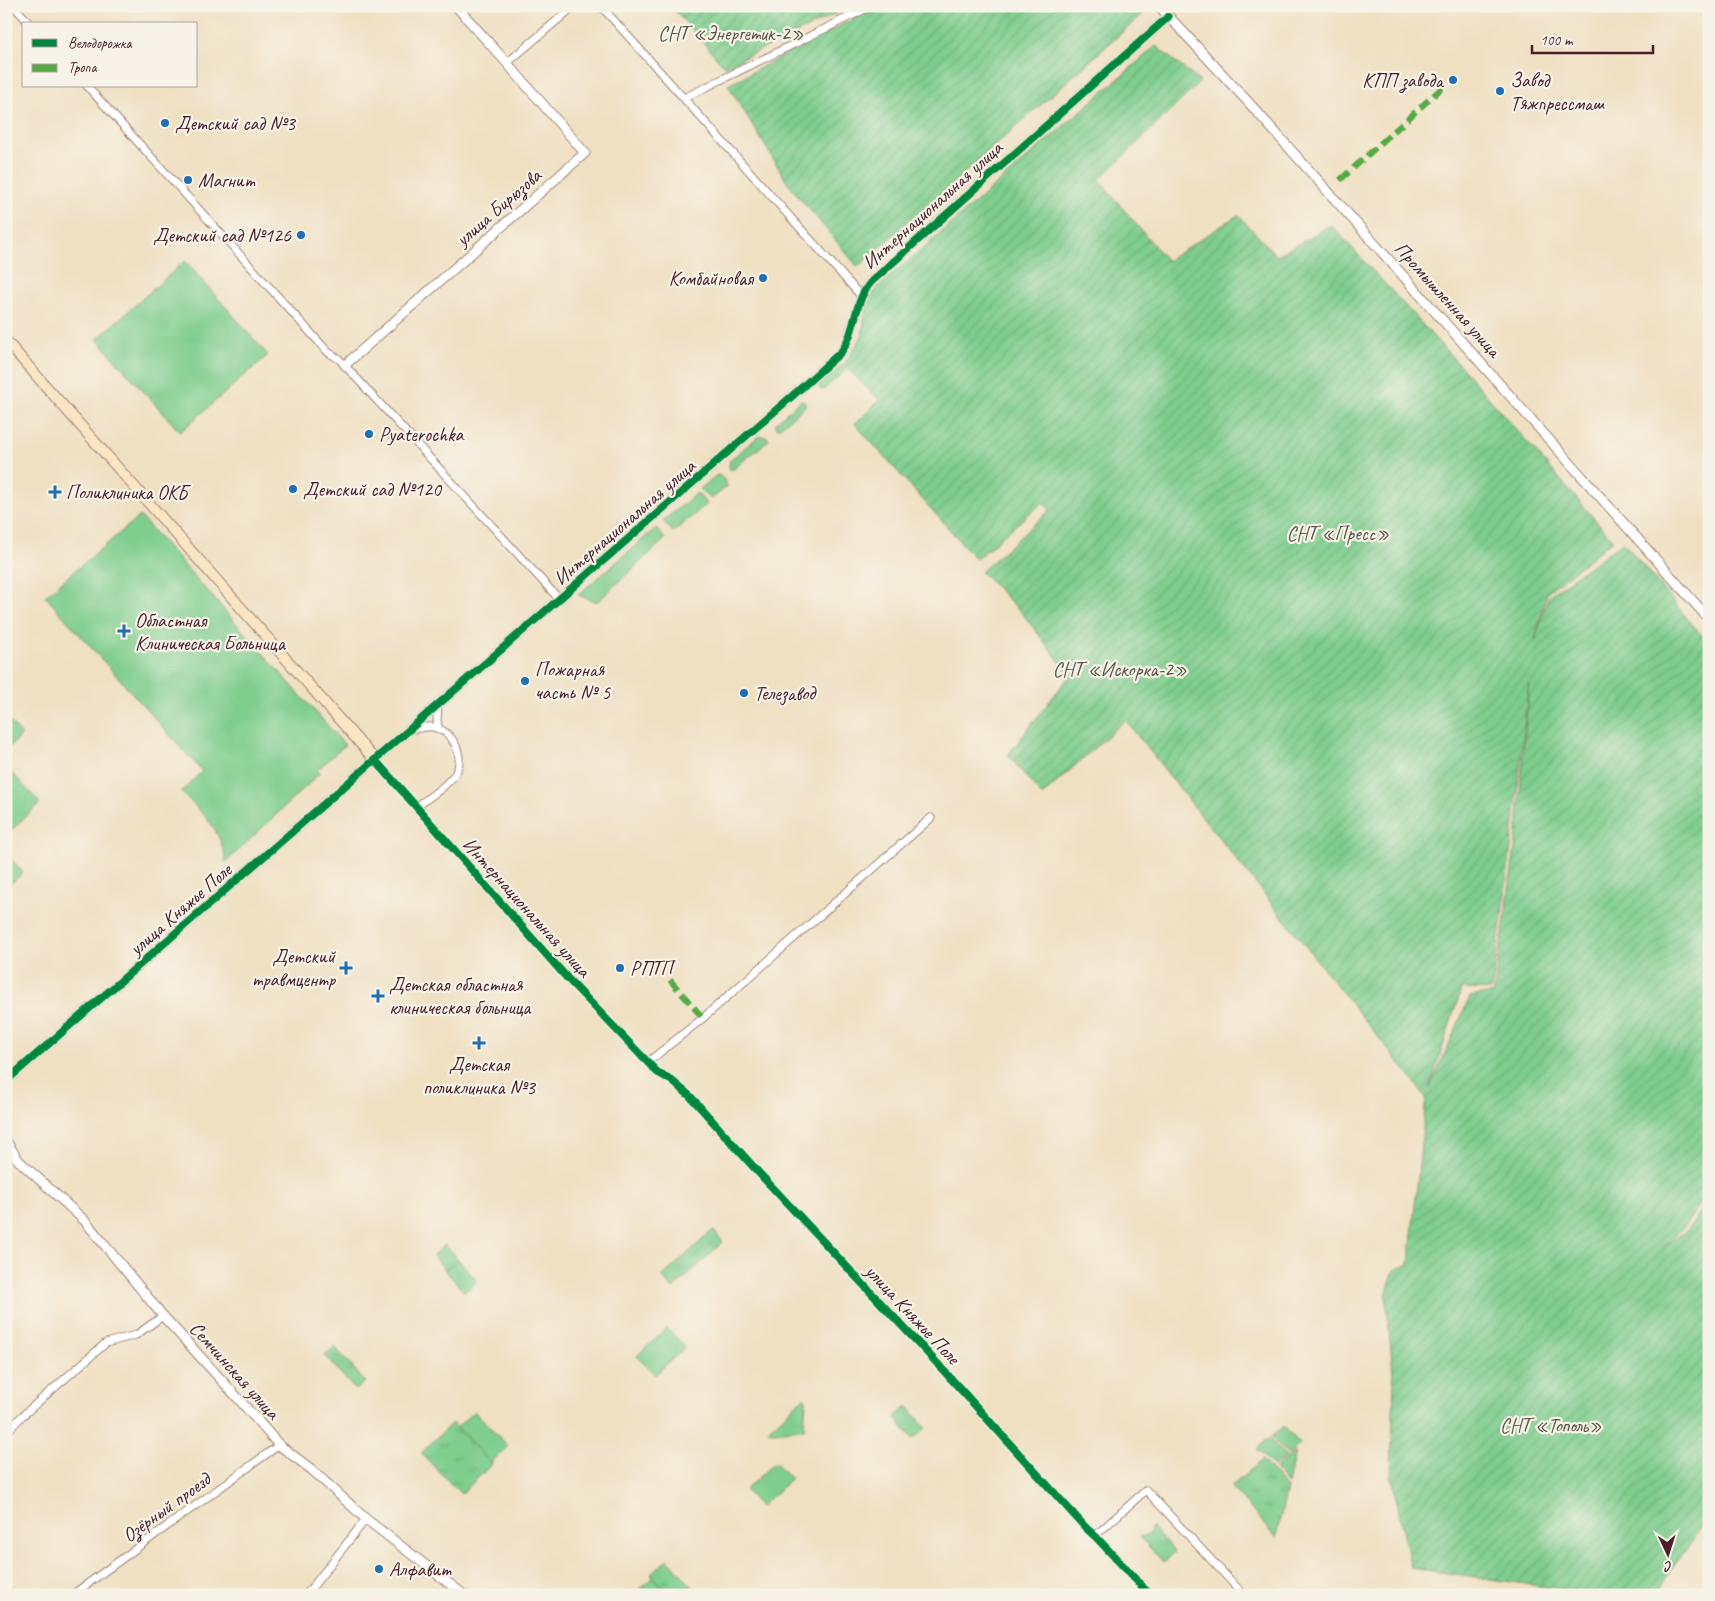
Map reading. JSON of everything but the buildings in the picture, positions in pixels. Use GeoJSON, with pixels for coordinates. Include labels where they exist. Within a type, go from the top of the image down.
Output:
{"type":"FeatureCollection","features":[{"type":"Feature","properties":{"kind":"main road","name":"Интернациональная улица"},"geometry":{"type":"LineString","coordinates":[[6,341],[375,760]]}},
{"type":"Feature","properties":{"kind":"street"},"geometry":{"type":"LineString","coordinates":[[14,6],[28,22]]}},
{"type":"Feature","properties":{"kind":"street","name":"улица Бирюзова"},"geometry":{"type":"LineString","coordinates":[[345,365],[585,153],[456,6]]}},
{"type":"Feature","properties":{"kind":"street"},"geometry":{"type":"LineString","coordinates":[[507,63],[574,6]]}},
{"type":"Feature","properties":{"kind":"street"},"geometry":{"type":"LineString","coordinates":[[601,6],[861,296]]}},
{"type":"Feature","properties":{"kind":"street"},"geometry":{"type":"LineString","coordinates":[[684,98],[871,6]]}},
{"type":"Feature","properties":{"kind":"street","name":"Промышленная улица"},"geometry":{"type":"LineString","coordinates":[[1159,6],[1256,110],[1709,618]]}},
{"type":"Feature","properties":{"kind":"street","name":"Интернациональная улица"},"geometry":{"type":"LineString","coordinates":[[648,1062],[568,979],[375,760],[724,457],[841,352],[850,337],[861,296],[872,281],[1168,17]]}},
{"type":"Feature","properties":{"kind":"street"},"geometry":{"type":"LineString","coordinates":[[89,88],[328,352],[345,365],[559,599]]}},
{"type":"Feature","properties":{"kind":"street"},"geometry":{"type":"LineString","coordinates":[[438,705],[436,721],[439,729]]}},
{"type":"Feature","properties":{"kind":"street"},"geometry":{"type":"LineString","coordinates":[[409,730],[424,727],[439,729],[452,738],[458,754],[455,773],[444,785],[416,807]]}},
{"type":"Feature","properties":{"kind":"street","name":"улица Княжье Поле"},"geometry":{"type":"LineString","coordinates":[[6,1081],[375,760]]}},
{"type":"Feature","properties":{"kind":"street"},"geometry":{"type":"LineString","coordinates":[[648,1062],[702,1018],[930,818]]}},
{"type":"Feature","properties":{"kind":"street","name":"улица Княжье Поле"},"geometry":{"type":"LineString","coordinates":[[648,1062],[657,1072],[671,1080],[690,1096],[758,1172],[935,1361],[1086,1528],[1150,1595]]}},
{"type":"Feature","properties":{"kind":"street","name":"Семчинская улица"},"geometry":{"type":"LineString","coordinates":[[6,1141],[18,1160],[85,1221],[163,1316],[279,1445],[311,1469],[366,1519],[464,1595]]}},
{"type":"Feature","properties":{"kind":"street"},"geometry":{"type":"LineString","coordinates":[[6,1433],[22,1416],[106,1343],[136,1335],[163,1316]]}},
{"type":"Feature","properties":{"kind":"street","name":"Озёрный проезд"},"geometry":{"type":"LineString","coordinates":[[72,1595],[279,1445]]}},
{"type":"Feature","properties":{"kind":"street"},"geometry":{"type":"LineString","coordinates":[[1095,1536],[1146,1490],[1244,1595]]}},
{"type":"Feature","properties":{"kind":"street"},"geometry":{"type":"LineString","coordinates":[[306,1595],[366,1519]]}},
{"type":"Feature","properties":{"kind":"green space","name":"СНТ «Энергетик-2»"},"geometry":{"type":"Polygon","coordinates":[[[671,6],[852,6],[725,67],[671,6]]]}},
{"type":"Feature","properties":{"kind":"green space"},"geometry":{"type":"Polygon","coordinates":[[[877,6],[1138,6],[1144,13],[858,267],[789,185],[728,85],[877,6]]]}},
{"type":"Feature","properties":{"kind":"green space"},"geometry":{"type":"Polygon","coordinates":[[[1156,46],[1200,82],[1099,180],[1167,261],[1238,215],[1277,256],[1331,225],[1465,371],[1613,540],[1547,592],[1535,640],[1549,595],[1623,542],[1709,644],[1709,1190],[1684,1227],[1664,1246],[1688,1230],[1709,1199],[1709,1517],[1667,1576],[1659,1595],[1605,1595],[1411,1568],[1391,1474],[1394,1385],[1386,1295],[1394,1270],[1409,1264],[1426,1097],[1125,720],[1042,796],[1008,755],[1070,675],[1022,613],[981,572],[1050,510],[1043,502],[976,559],[855,424],[880,400],[844,365],[862,336],[869,300],[878,287],[1156,46]],[[1529,683],[1512,840],[1492,990],[1465,989],[1462,987],[1429,1089],[1470,997],[1494,993],[1516,841],[1529,683]]]}},
{"type":"Feature","properties":{"kind":"green space"},"geometry":{"type":"Polygon","coordinates":[[[185,261],[268,355],[180,432],[97,339],[185,261]]]}},
{"type":"Feature","properties":{"kind":"green space"},"geometry":{"type":"Polygon","coordinates":[[[843,365],[846,370],[823,390],[820,389],[819,384],[843,365]]]}},
{"type":"Feature","properties":{"kind":"green space"},"geometry":{"type":"Polygon","coordinates":[[[803,400],[806,403],[805,406],[777,428],[776,422],[803,400]]]}},
{"type":"Feature","properties":{"kind":"green space"},"geometry":{"type":"Polygon","coordinates":[[[759,436],[767,437],[769,440],[732,470],[729,468],[730,460],[759,436]]]}},
{"type":"Feature","properties":{"kind":"green space"},"geometry":{"type":"Polygon","coordinates":[[[717,475],[724,479],[727,487],[711,499],[700,489],[717,475]]]}},
{"type":"Feature","properties":{"kind":"green space"},"geometry":{"type":"Polygon","coordinates":[[[697,493],[707,504],[673,532],[663,521],[697,493]]]}},
{"type":"Feature","properties":{"kind":"green space"},"geometry":{"type":"Polygon","coordinates":[[[140,516],[345,745],[317,770],[320,773],[226,862],[220,840],[210,823],[181,792],[202,771],[45,596],[140,516]]]}},
{"type":"Feature","properties":{"kind":"green space"},"geometry":{"type":"Polygon","coordinates":[[[656,528],[665,539],[597,602],[578,595],[656,528]]]}},
{"type":"Feature","properties":{"kind":"green space"},"geometry":{"type":"Polygon","coordinates":[[[6,718],[22,735],[7,749],[6,748],[6,718]]]}},
{"type":"Feature","properties":{"kind":"green space"},"geometry":{"type":"Polygon","coordinates":[[[13,774],[40,803],[6,835],[6,780],[13,774]]]}},
{"type":"Feature","properties":{"kind":"green space"},"geometry":{"type":"Polygon","coordinates":[[[6,853],[23,873],[6,887],[6,853]]]}},
{"type":"Feature","properties":{"kind":"green space"},"geometry":{"type":"Polygon","coordinates":[[[713,1230],[723,1242],[673,1289],[662,1277],[713,1230]]]}},
{"type":"Feature","properties":{"kind":"green space"},"geometry":{"type":"Polygon","coordinates":[[[445,1245],[458,1259],[445,1270],[433,1255],[445,1245]]]}},
{"type":"Feature","properties":{"kind":"green space"},"geometry":{"type":"Polygon","coordinates":[[[458,1259],[477,1281],[464,1292],[445,1270],[458,1259]]]}},
{"type":"Feature","properties":{"kind":"green space"},"geometry":{"type":"Polygon","coordinates":[[[667,1328],[685,1347],[655,1375],[637,1356],[667,1328]]]}},
{"type":"Feature","properties":{"kind":"green space"},"geometry":{"type":"Polygon","coordinates":[[[335,1347],[365,1382],[355,1390],[325,1355],[335,1347]]]}},
{"type":"Feature","properties":{"kind":"green space"},"geometry":{"type":"Polygon","coordinates":[[[804,1397],[806,1400],[804,1429],[771,1432],[768,1430],[804,1397]]]}},
{"type":"Feature","properties":{"kind":"green space"},"geometry":{"type":"Polygon","coordinates":[[[907,1406],[926,1428],[913,1439],[895,1417],[907,1406]]]}},
{"type":"Feature","properties":{"kind":"green space"},"geometry":{"type":"Polygon","coordinates":[[[474,1411],[508,1446],[491,1463],[456,1428],[474,1411]]]}},
{"type":"Feature","properties":{"kind":"green space"},"geometry":{"type":"Polygon","coordinates":[[[452,1423],[492,1464],[461,1494],[421,1453],[452,1423]]]}},
{"type":"Feature","properties":{"kind":"green space"},"geometry":{"type":"Polygon","coordinates":[[[1283,1426],[1300,1444],[1288,1455],[1271,1437],[1283,1426]]]}},
{"type":"Feature","properties":{"kind":"green space"},"geometry":{"type":"Polygon","coordinates":[[[1269,1438],[1286,1457],[1274,1467],[1257,1449],[1269,1438]]]}},
{"type":"Feature","properties":{"kind":"green space"},"geometry":{"type":"Polygon","coordinates":[[[1295,1451],[1288,1484],[1275,1469],[1295,1451]]]}},
{"type":"Feature","properties":{"kind":"green space"},"geometry":{"type":"Polygon","coordinates":[[[1262,1460],[1287,1488],[1276,1537],[1231,1487],[1262,1460]]]}},
{"type":"Feature","properties":{"kind":"green space"},"geometry":{"type":"Polygon","coordinates":[[[775,1462],[791,1479],[760,1507],[745,1490],[775,1462]]]}},
{"type":"Feature","properties":{"kind":"green space"},"geometry":{"type":"Polygon","coordinates":[[[1152,1527],[1175,1552],[1164,1563],[1140,1537],[1149,1534],[1152,1527]]]}},
{"type":"Feature","properties":{"kind":"green space"},"geometry":{"type":"Polygon","coordinates":[[[668,1559],[695,1590],[689,1595],[669,1595],[651,1574],[668,1559]]]}},
{"type":"Feature","properties":{"kind":"green space"},"geometry":{"type":"Polygon","coordinates":[[[654,1577],[669,1595],[644,1595],[639,1589],[654,1577]]]}},
{"type":"Feature","properties":{"kind":"waterway"},"geometry":{"type":"LineString","coordinates":[[1705,1595],[1708,1581],[1707,1556],[1709,1554]]}},
{"type":"Feature","properties":{"kind":"marked path"},"geometry":{"type":"LineString","coordinates":[[1340,180],[1444,86]]}},
{"type":"Feature","properties":{"kind":"marked path"},"geometry":{"type":"LineString","coordinates":[[670,980],[703,1018]]}},
{"type":"Feature","properties":{"kind":"cycle path"},"geometry":{"type":"LineString","coordinates":[[6,1081],[841,352],[850,335],[861,298],[872,281],[1168,17]]}},
{"type":"Feature","properties":{"kind":"cycle path"},"geometry":{"type":"LineString","coordinates":[[375,760],[568,979],[657,1072],[671,1080],[690,1096],[758,1172],[935,1361],[1086,1528],[1150,1595]]}},
{"type":"Feature","properties":{"kind":"place","name":"КПП завода"},"geometry":{"type":"Point","coordinates":[1453,80]}},
{"type":"Feature","properties":{"kind":"place","name":"Завод Тяжпрессмаш"},"geometry":{"type":"Point","coordinates":[1500,91]}},
{"type":"Feature","properties":{"kind":"place","name":"Детский сад №3"},"geometry":{"type":"Point","coordinates":[165,123]}},
{"type":"Feature","properties":{"kind":"place","name":"Магнит"},"geometry":{"type":"Point","coordinates":[188,180]}},
{"type":"Feature","properties":{"kind":"place","name":"Детский сад №126"},"geometry":{"type":"Point","coordinates":[301,235]}},
{"type":"Feature","properties":{"kind":"place","name":"Комбайновая"},"geometry":{"type":"Point","coordinates":[763,278]}},
{"type":"Feature","properties":{"kind":"place","name":"Pyaterochka"},"geometry":{"type":"Point","coordinates":[369,434]}},
{"type":"Feature","properties":{"kind":"place","name":"Детский сад №120"},"geometry":{"type":"Point","coordinates":[293,489]}},
{"type":"Feature","properties":{"kind":"place","name":"Поликлиника ОКБ"},"geometry":{"type":"Point","coordinates":[55,492]}},
{"type":"Feature","properties":{"kind":"place","name":"Областная Клиническая Больница"},"geometry":{"type":"Point","coordinates":[124,631]}},
{"type":"Feature","properties":{"kind":"place","name":"Пожарная часть № 5"},"geometry":{"type":"Point","coordinates":[525,681]}},
{"type":"Feature","properties":{"kind":"place","name":"Телезавод"},"geometry":{"type":"Point","coordinates":[744,693]}},
{"type":"Feature","properties":{"kind":"place","name":"Детский травмцентр"},"geometry":{"type":"Point","coordinates":[346,968]}},
{"type":"Feature","properties":{"kind":"place","name":"РПТП"},"geometry":{"type":"Point","coordinates":[620,968]}},
{"type":"Feature","properties":{"kind":"place","name":"Детская областная клиническая больница"},"geometry":{"type":"Point","coordinates":[378,996]}},
{"type":"Feature","properties":{"kind":"place","name":"Детская поликлиника №3"},"geometry":{"type":"Point","coordinates":[479,1043]}},
{"type":"Feature","properties":{"kind":"place","name":"Алфавит"},"geometry":{"type":"Point","coordinates":[379,1569]}},
{"type":"Feature","properties":{"kind":"park label","name":"СНТ «Пресс»"},"geometry":{"type":"Point","coordinates":[1338,533]}},
{"type":"Feature","properties":{"kind":"park label","name":"СНТ «Искорка-2»"},"geometry":{"type":"Point","coordinates":[1120,669]}},
{"type":"Feature","properties":{"kind":"park label","name":"СНТ «Тополь»"},"geometry":{"type":"Point","coordinates":[1551,1425]}}]}
